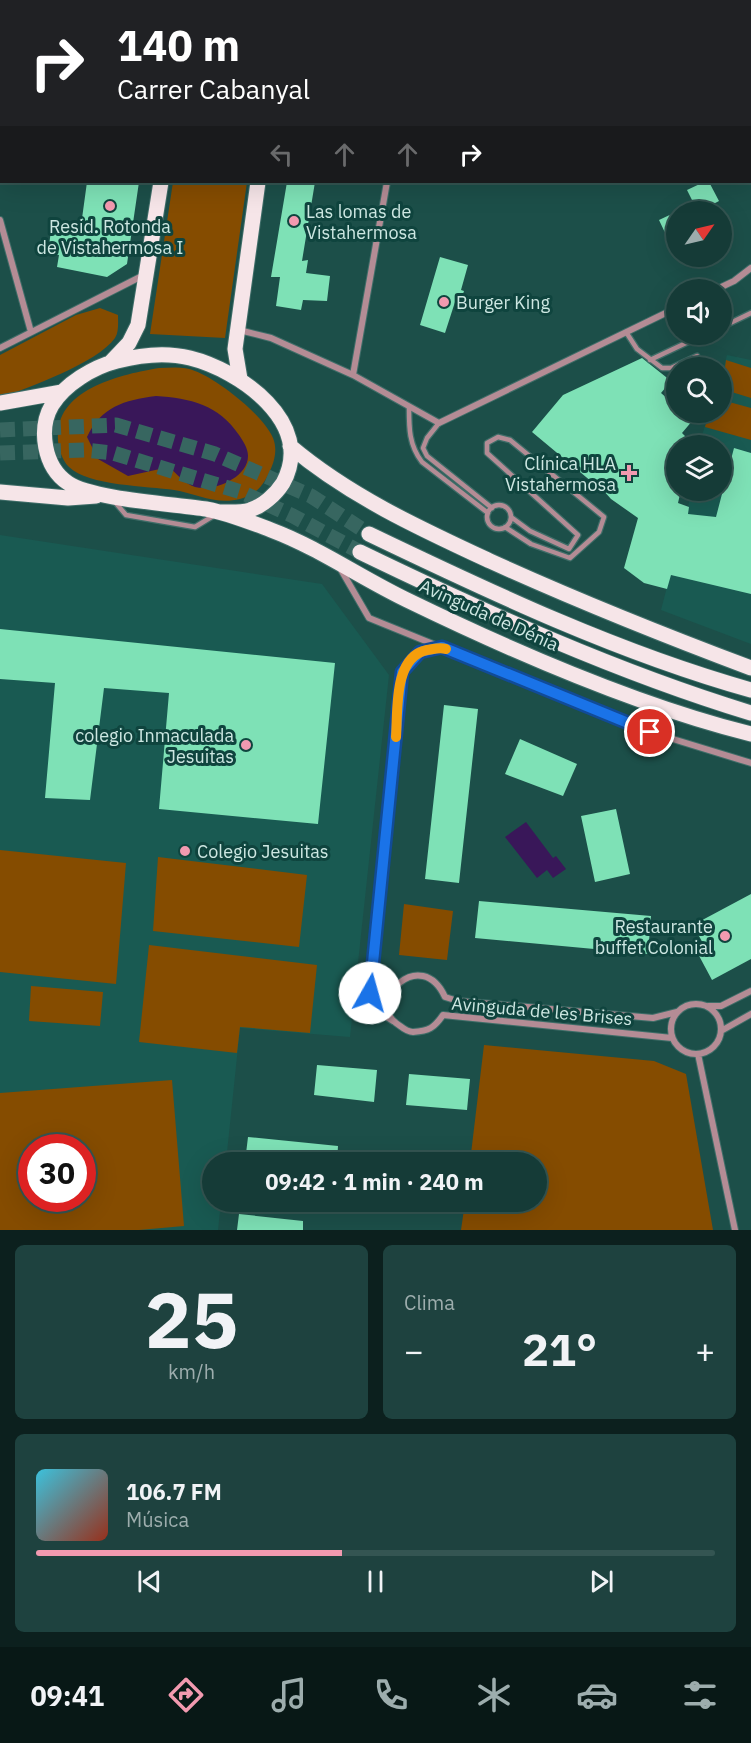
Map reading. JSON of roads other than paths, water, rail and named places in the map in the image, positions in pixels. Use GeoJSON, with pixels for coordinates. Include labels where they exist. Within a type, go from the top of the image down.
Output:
{"type":"FeatureCollection","features":[{"type":"Feature","properties":{"kind":"main road"},"geometry":{"type":"LineString","coordinates":[[110,363],[129,343],[138,325],[161,183]]}},
{"type":"Feature","properties":{"kind":"main road"},"geometry":{"type":"LineString","coordinates":[[240,379],[235,349],[258,183]]}},
{"type":"Feature","properties":{"kind":"main road","name":"Avinguda de Dénia"},"geometry":{"type":"LineString","coordinates":[[220,512],[250,510],[270,498],[284,481],[290,459],[290,446],[283,424],[263,398],[240,379],[213,366],[188,358],[158,354],[110,363],[78,380],[62,392],[46,417],[44,433],[49,459],[68,483],[85,490],[109,495],[220,512],[273,530],[333,557],[405,599],[545,661],[660,706],[751,734]]}},
{"type":"Feature","properties":{"kind":"main road","name":"Avinguda de Dénia"},"geometry":{"type":"LineString","coordinates":[[0,403],[62,392]]}},
{"type":"Feature","properties":{"kind":"main road","name":"Avinguda de Dénia"},"geometry":{"type":"LineString","coordinates":[[290,446],[319,471],[424,531],[613,616],[751,668]]}},
{"type":"Feature","properties":{"kind":"main road","name":"Avinguda de Dénia"},"geometry":{"type":"LineString","coordinates":[[0,492],[68,498],[109,495]]}},
{"type":"Feature","properties":{"kind":"main road","name":"Avinguda de Dénia"},"geometry":{"type":"LineString","coordinates":[[369,534],[599,637],[713,680],[751,690]]}},
{"type":"Feature","properties":{"kind":"main road","name":"Avinguda de Dénia"},"geometry":{"type":"LineString","coordinates":[[360,552],[445,593],[542,634],[715,702],[751,713]]}},
{"type":"Feature","properties":{"kind":"street"},"geometry":{"type":"LineString","coordinates":[[353,375],[387,183]]}},
{"type":"Feature","properties":{"kind":"street"},"geometry":{"type":"LineString","coordinates":[[0,220],[31,332]]}},
{"type":"Feature","properties":{"kind":"street"},"geometry":{"type":"LineString","coordinates":[[732,282],[751,268]]}},
{"type":"Feature","properties":{"kind":"street"},"geometry":{"type":"LineString","coordinates":[[0,348],[146,274]]}},
{"type":"Feature","properties":{"kind":"street"},"geometry":{"type":"LineString","coordinates":[[237,330],[271,338],[353,375],[439,423],[666,313]]}},
{"type":"Feature","properties":{"kind":"street"},"geometry":{"type":"LineString","coordinates":[[333,557],[369,618],[650,732],[751,763]]}},
{"type":"Feature","properties":{"kind":"street"},"geometry":{"type":"LineString","coordinates":[[393,1021],[377,1011],[370,993],[402,672],[420,652],[442,647]]}},
{"type":"Feature","properties":{"kind":"street","name":"Avinguda de les Brises"},"geometry":{"type":"LineString","coordinates":[[672,1038],[444,1015],[428,1031],[408,1032],[393,1021],[388,1008],[391,990],[407,977],[418,975],[429,978],[440,988],[444,997],[458,1001],[653,1017],[677,1012]]}},
{"type":"Feature","properties":{"kind":"street"},"geometry":{"type":"LineString","coordinates":[[708,1006],[718,1016],[721,1031],[714,1047],[698,1054],[683,1050],[672,1038],[671,1024],[677,1012],[691,1004],[721,1006],[751,991]]}},
{"type":"Feature","properties":{"kind":"street"},"geometry":{"type":"LineString","coordinates":[[721,1031],[751,1014]]}},
{"type":"Feature","properties":{"kind":"street"},"geometry":{"type":"LineString","coordinates":[[698,1054],[735,1230]]}},
{"type":"Feature","properties":{"kind":"lane"},"geometry":{"type":"LineString","coordinates":[[732,322],[751,313]]}},
{"type":"Feature","properties":{"kind":"lane"},"geometry":{"type":"LineString","coordinates":[[627,332],[637,349],[662,368],[670,368],[697,356]]}},
{"type":"Feature","properties":{"kind":"lane"},"geometry":{"type":"LineString","coordinates":[[650,360],[682,345]]}},
{"type":"Feature","properties":{"kind":"lane"},"geometry":{"type":"LineString","coordinates":[[409,408],[410,433],[414,452],[422,462],[488,513]]}},
{"type":"Feature","properties":{"kind":"lane"},"geometry":{"type":"LineString","coordinates":[[439,423],[427,438],[423,448],[427,456],[492,508]]}},
{"type":"Feature","properties":{"kind":"lane"},"geometry":{"type":"LineString","coordinates":[[498,437],[510,440],[604,517],[599,532],[570,558],[531,544],[505,527],[493,527],[488,521],[488,513],[492,508],[502,505],[511,517],[530,531],[569,549],[578,535],[487,453],[487,443],[498,437]]}},
{"type":"Feature","properties":{"kind":"lane"},"geometry":{"type":"LineString","coordinates":[[505,527],[511,517]]}},
{"type":"Feature","properties":{"kind":"tunnel"},"geometry":{"type":"LineString","coordinates":[[0,430],[116,425],[215,454],[311,496],[369,534]]}},
{"type":"Feature","properties":{"kind":"tunnel"},"geometry":{"type":"LineString","coordinates":[[0,453],[84,450],[113,453],[241,492],[293,516],[360,552]]}},
{"type":"Feature","properties":{"kind":"place","name":"Resid. Rotonda de Vistahermosa I"},"geometry":{"type":"Point","coordinates":[110,206]}},
{"type":"Feature","properties":{"kind":"place","name":"Las lomas de Vistahermosa"},"geometry":{"type":"Point","coordinates":[294,221]}},
{"type":"Feature","properties":{"kind":"place","name":"Burger King"},"geometry":{"type":"Point","coordinates":[444,302]}},
{"type":"Feature","properties":{"kind":"place","name":"Clínica HLA Vistahermosa"},"geometry":{"type":"Point","coordinates":[629,473]}},
{"type":"Feature","properties":{"kind":"place","name":"colegio Inmaculada Jesuitas"},"geometry":{"type":"Point","coordinates":[246,745]}},
{"type":"Feature","properties":{"kind":"place","name":"Colegio Jesuitas"},"geometry":{"type":"Point","coordinates":[185,851]}},
{"type":"Feature","properties":{"kind":"place","name":"Restaurante buffet Colonial"},"geometry":{"type":"Point","coordinates":[725,936]}}]}
